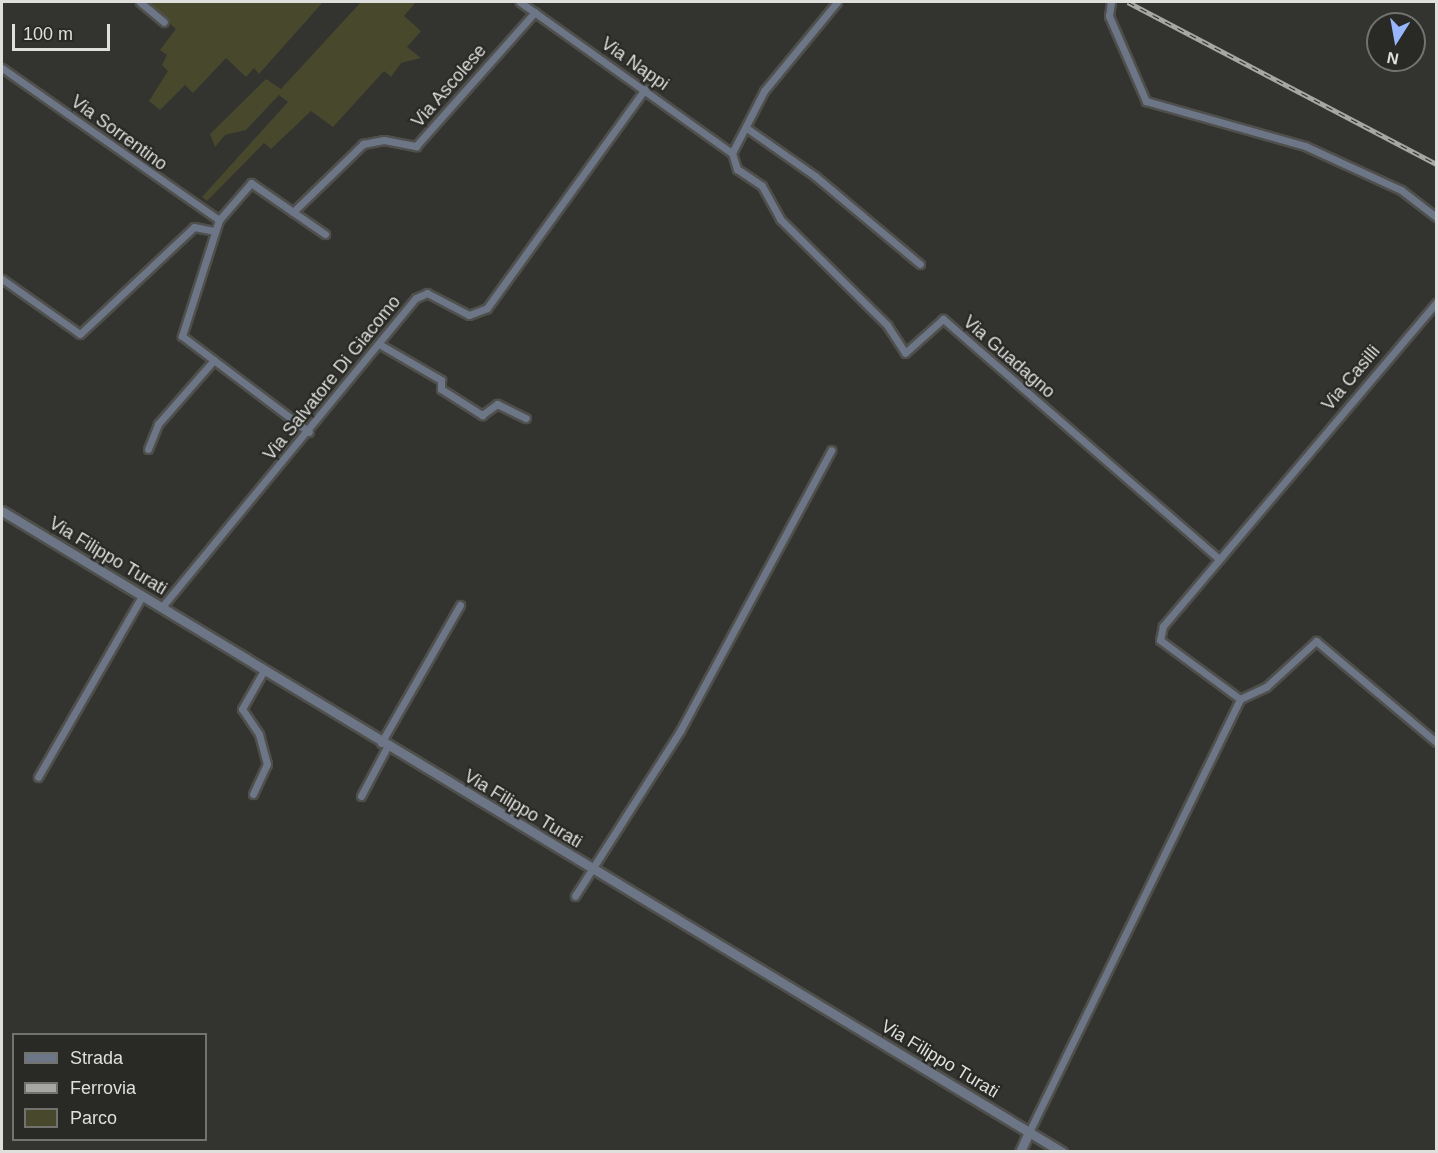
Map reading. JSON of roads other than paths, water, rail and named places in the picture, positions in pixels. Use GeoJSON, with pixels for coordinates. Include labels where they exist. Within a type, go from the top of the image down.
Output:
{"type":"FeatureCollection","features":[{"type":"Feature","properties":{"kind":"street"},"geometry":{"type":"LineString","coordinates":[[140,2],[164,22]]}},
{"type":"Feature","properties":{"kind":"street","name":"Via Nappi"},"geometry":{"type":"LineString","coordinates":[[520,2],[645,88],[732,153]]}},
{"type":"Feature","properties":{"kind":"street"},"geometry":{"type":"LineString","coordinates":[[732,153],[748,129],[764,91],[834,2]]}},
{"type":"Feature","properties":{"kind":"street"},"geometry":{"type":"LineString","coordinates":[[1112,2],[1109,16],[1146,101],[1305,146],[1401,190],[1437,217]]}},
{"type":"Feature","properties":{"kind":"street","name":"Via Ascolese"},"geometry":{"type":"LineString","coordinates":[[293,212],[363,144],[384,140],[416,146],[535,12]]}},
{"type":"Feature","properties":{"kind":"street","name":"Via Sorrentino"},"geometry":{"type":"LineString","coordinates":[[2,68],[219,220]]}},
{"type":"Feature","properties":{"kind":"street","name":"Via Salvatore Di Giacomo"},"geometry":{"type":"LineString","coordinates":[[161,608],[423,292],[469,315],[487,308],[645,88]]}},
{"type":"Feature","properties":{"kind":"street"},"geometry":{"type":"LineString","coordinates":[[748,129],[815,176],[920,264]]}},
{"type":"Feature","properties":{"kind":"street","name":"Via Guadagno"},"geometry":{"type":"LineString","coordinates":[[732,153],[737,169],[762,186],[780,219],[887,325],[905,353],[943,319],[1218,558]]}},
{"type":"Feature","properties":{"kind":"street"},"geometry":{"type":"LineString","coordinates":[[309,432],[180,332],[213,231],[219,220],[251,183],[325,234]]}},
{"type":"Feature","properties":{"kind":"street"},"geometry":{"type":"LineString","coordinates":[[2,279],[80,334],[194,227],[213,231]]}},
{"type":"Feature","properties":{"kind":"street","name":"Via Casilli"},"geometry":{"type":"LineString","coordinates":[[1240,699],[1160,640],[1180,601],[1437,303]]}},
{"type":"Feature","properties":{"kind":"street"},"geometry":{"type":"LineString","coordinates":[[379,344],[441,380],[441,389],[482,415],[497,404],[526,418]]}},
{"type":"Feature","properties":{"kind":"street"},"geometry":{"type":"LineString","coordinates":[[148,449],[158,424],[214,360]]}},
{"type":"Feature","properties":{"kind":"street"},"geometry":{"type":"LineString","coordinates":[[575,896],[680,730],[831,450]]}},
{"type":"Feature","properties":{"kind":"street","name":"Via Filippo Turati"},"geometry":{"type":"LineString","coordinates":[[2,511],[263,672],[1062,1152]]}},
{"type":"Feature","properties":{"kind":"street"},"geometry":{"type":"LineString","coordinates":[[38,777],[142,596]]}},
{"type":"Feature","properties":{"kind":"street"},"geometry":{"type":"LineString","coordinates":[[360,796],[384,745],[460,605]]}},
{"type":"Feature","properties":{"kind":"street"},"geometry":{"type":"LineString","coordinates":[[1020,1152],[1240,699],[1266,687],[1316,641],[1437,742]]}},
{"type":"Feature","properties":{"kind":"street"},"geometry":{"type":"LineString","coordinates":[[253,794],[267,764],[259,734],[242,709],[263,672]]}},
{"type":"Feature","properties":{"kind":"railway"},"geometry":{"type":"LineString","coordinates":[[1128,2],[1436,164]]}}]}
